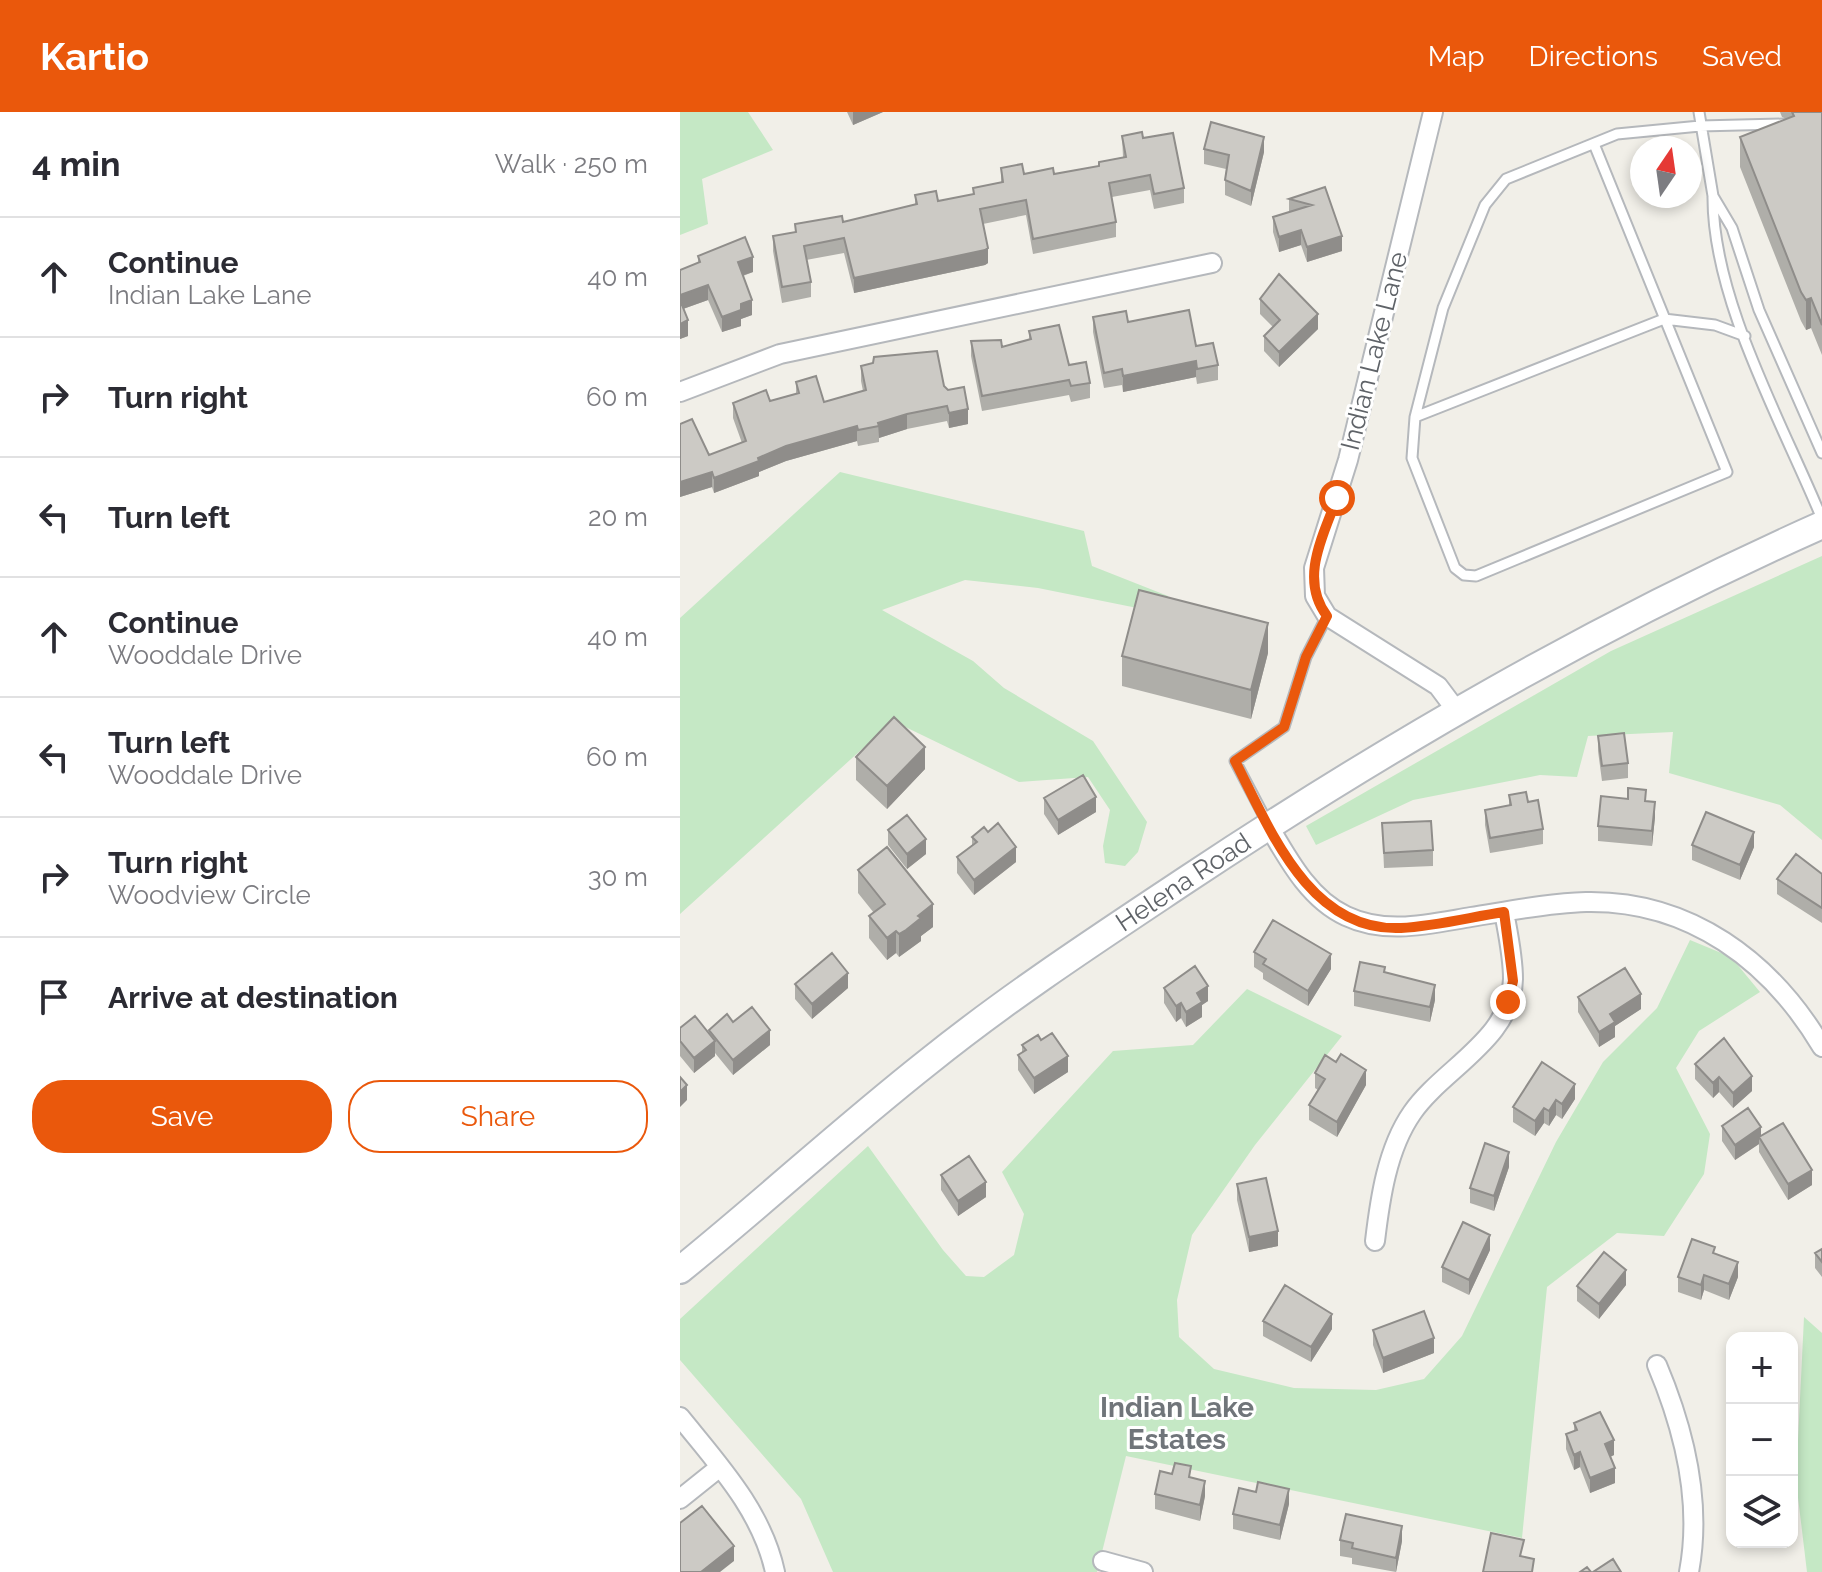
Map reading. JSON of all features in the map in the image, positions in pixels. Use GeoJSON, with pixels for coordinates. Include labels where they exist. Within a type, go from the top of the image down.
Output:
{"type":"FeatureCollection","features":[{"type":"Feature","properties":{"kind":"main road","name":"Helena Road"},"geometry":{"type":"LineString","coordinates":[[680,1270],[944,1050],[1080,950],[1268,825],[1456,710],[1600,630],[1822,522]]}},
{"type":"Feature","properties":{"kind":"street","name":"Indian Lake Lane"},"geometry":{"type":"LineString","coordinates":[[1327,616],[1315,596],[1314,568],[1348,460],[1433,112]]}},
{"type":"Feature","properties":{"kind":"street"},"geometry":{"type":"LineString","coordinates":[[680,392],[780,354],[1212,263]]}},
{"type":"Feature","properties":{"kind":"street"},"geometry":{"type":"LineString","coordinates":[[1327,616],[1438,686],[1456,710]]}},
{"type":"Feature","properties":{"kind":"street"},"geometry":{"type":"LineString","coordinates":[[1268,825],[1317,896],[1355,920],[1400,928],[1586,902],[1637,906],[1663,913],[1713,935],[1760,966],[1793,1002],[1822,1047]]}},
{"type":"Feature","properties":{"kind":"street"},"geometry":{"type":"LineString","coordinates":[[1375,1241],[1381,1198],[1398,1140],[1409,1118],[1485,1039],[1508,1002],[1513,981],[1504,912]]}},
{"type":"Feature","properties":{"kind":"street"},"geometry":{"type":"LineString","coordinates":[[1657,1365],[1679,1427],[1693,1499],[1689,1572]]}},
{"type":"Feature","properties":{"kind":"street"},"geometry":{"type":"LineString","coordinates":[[680,1417],[720,1467],[757,1523],[775,1572]]}},
{"type":"Feature","properties":{"kind":"street"},"geometry":{"type":"LineString","coordinates":[[680,1499],[720,1467]]}},
{"type":"Feature","properties":{"kind":"street"},"geometry":{"type":"LineString","coordinates":[[1103,1561],[1143,1572]]}},
{"type":"Feature","properties":{"kind":"lane"},"geometry":{"type":"LineString","coordinates":[[1699,112],[1713,196],[1713,230],[1730,301],[1822,522]]}},
{"type":"Feature","properties":{"kind":"lane"},"geometry":{"type":"LineString","coordinates":[[1594,144],[1727,472],[1476,576],[1464,575],[1455,568],[1412,458],[1415,417],[1443,308],[1485,205],[1506,179],[1617,134],[1700,126],[1785,124]]}},
{"type":"Feature","properties":{"kind":"lane"},"geometry":{"type":"LineString","coordinates":[[1713,196],[1732,228],[1759,310],[1822,453]]}},
{"type":"Feature","properties":{"kind":"lane"},"geometry":{"type":"LineString","coordinates":[[1415,417],[1664,319],[1715,325],[1745,336]]}},
{"type":"Feature","properties":{"kind":"lane"},"geometry":{"type":"LineString","coordinates":[[1268,825],[1235,761],[1284,727],[1306,657],[1327,616]]}},
{"type":"Feature","properties":{"kind":"green space"},"geometry":{"type":"Polygon","coordinates":[[[680,112],[748,112],[773,150],[702,179],[708,224],[680,235],[680,112]]]}},
{"type":"Feature","properties":{"kind":"green space"},"geometry":{"type":"Polygon","coordinates":[[[840,472],[1084,531],[1092,566],[1168,596],[1172,615],[1038,588],[965,580],[882,610],[973,661],[1004,688],[1093,741],[1147,822],[1138,852],[1125,866],[1105,863],[1103,846],[1110,810],[1088,777],[1019,782],[893,721],[680,914],[680,618],[840,472]]]}},
{"type":"Feature","properties":{"kind":"green space"},"geometry":{"type":"Polygon","coordinates":[[[1822,556],[1822,840],[1780,805],[1669,773],[1673,732],[1588,736],[1577,777],[1540,775],[1413,800],[1316,845],[1306,826],[1611,651],[1822,556]]]}},
{"type":"Feature","properties":{"kind":"green space"},"geometry":{"type":"Polygon","coordinates":[[[1690,940],[1731,957],[1760,992],[1699,1031],[1676,1068],[1710,1134],[1704,1174],[1664,1236],[1617,1233],[1547,1287],[1522,1538],[1126,1456],[1097,1572],[833,1572],[801,1499],[680,1360],[680,1319],[868,1146],[943,1250],[966,1276],[984,1277],[1014,1255],[1024,1214],[1002,1172],[1113,1051],[1193,1045],[1247,989],[1342,1036],[1255,1145],[1192,1235],[1177,1300],[1179,1337],[1214,1369],[1294,1388],[1376,1390],[1424,1379],[1462,1336],[1556,1142],[1603,1062],[1657,1008],[1690,940]]]}},
{"type":"Feature","properties":{"kind":"green space"},"geometry":{"type":"Polygon","coordinates":[[[1804,1317],[1822,1333],[1822,1572],[1807,1572],[1798,1498],[1804,1317]]]}},
{"type":"Feature","properties":{"kind":"building"},"geometry":{"type":"Polygon","coordinates":[[[1792,112],[1822,112],[1822,325],[1811,298],[1806,300],[1801,292],[1740,137],[1794,116],[1792,112]]]}},
{"type":"Feature","properties":{"kind":"building"},"geometry":{"type":"Polygon","coordinates":[[[1211,122],[1264,137],[1251,191],[1225,180],[1229,155],[1204,149],[1211,122]]]}},
{"type":"Feature","properties":{"kind":"building"},"geometry":{"type":"Polygon","coordinates":[[[1142,132],[1143,138],[1173,133],[1184,188],[1154,194],[1150,175],[1109,183],[1116,222],[1033,239],[1026,200],[980,209],[988,248],[985,250],[854,278],[844,238],[804,246],[811,282],[782,287],[773,236],[796,232],[795,224],[842,216],[843,222],[917,204],[915,195],[936,191],[938,201],[974,194],[973,188],[1003,182],[1001,168],[1022,164],[1024,174],[1053,168],[1054,174],[1099,166],[1099,162],[1126,157],[1122,136],[1142,132]]]}},
{"type":"Feature","properties":{"kind":"building"},"geometry":{"type":"Polygon","coordinates":[[[1325,187],[1342,236],[1307,247],[1301,230],[1279,237],[1273,217],[1312,205],[1289,199],[1325,187]]]}},
{"type":"Feature","properties":{"kind":"building"},"geometry":{"type":"Polygon","coordinates":[[[745,237],[753,257],[738,262],[752,300],[741,304],[741,310],[722,317],[708,285],[680,295],[680,270],[700,262],[698,256],[745,237]]]}},
{"type":"Feature","properties":{"kind":"building"},"geometry":{"type":"Polygon","coordinates":[[[1279,274],[1318,314],[1279,352],[1264,336],[1280,320],[1260,299],[1279,274]]]}},
{"type":"Feature","properties":{"kind":"building"},"geometry":{"type":"Polygon","coordinates":[[[680,300],[688,320],[680,324],[680,300]]]}},
{"type":"Feature","properties":{"kind":"building"},"geometry":{"type":"Polygon","coordinates":[[[1189,310],[1196,346],[1213,343],[1218,365],[1197,369],[1196,361],[1123,376],[1122,369],[1104,373],[1093,317],[1126,311],[1128,322],[1189,310]]]}},
{"type":"Feature","properties":{"kind":"building"},"geometry":{"type":"Polygon","coordinates":[[[1059,325],[1069,365],[1086,362],[1090,383],[1071,386],[1069,380],[982,396],[971,341],[1001,340],[1002,347],[1031,339],[1029,331],[1059,325]]]}},
{"type":"Feature","properties":{"kind":"building"},"geometry":{"type":"Polygon","coordinates":[[[937,351],[944,386],[948,390],[964,387],[968,409],[949,413],[947,406],[907,414],[878,423],[879,426],[858,430],[857,426],[786,446],[758,458],[759,461],[714,478],[712,472],[680,482],[680,424],[692,419],[709,455],[746,441],[733,403],[766,390],[770,401],[799,393],[796,382],[816,376],[824,402],[866,390],[861,366],[873,363],[874,357],[937,351]]]}},
{"type":"Feature","properties":{"kind":"building"},"geometry":{"type":"Polygon","coordinates":[[[1139,590],[1268,623],[1251,690],[1122,656],[1139,590]]]}},
{"type":"Feature","properties":{"kind":"building"},"geometry":{"type":"Polygon","coordinates":[[[894,717],[925,747],[887,786],[856,757],[894,717]]]}},
{"type":"Feature","properties":{"kind":"building"},"geometry":{"type":"Polygon","coordinates":[[[1624,733],[1628,763],[1602,766],[1598,736],[1624,733]]]}},
{"type":"Feature","properties":{"kind":"building"},"geometry":{"type":"Polygon","coordinates":[[[1083,775],[1096,797],[1058,820],[1044,798],[1083,775]]]}},
{"type":"Feature","properties":{"kind":"building"},"geometry":{"type":"Polygon","coordinates":[[[1628,788],[1646,790],[1645,801],[1655,802],[1652,831],[1598,826],[1601,796],[1628,799],[1628,788]]]}},
{"type":"Feature","properties":{"kind":"building"},"geometry":{"type":"Polygon","coordinates":[[[1526,792],[1528,802],[1538,800],[1543,829],[1490,838],[1485,810],[1511,805],[1509,795],[1526,792]]]}},
{"type":"Feature","properties":{"kind":"building"},"geometry":{"type":"Polygon","coordinates":[[[1706,812],[1754,832],[1740,865],[1692,845],[1706,812]]]}},
{"type":"Feature","properties":{"kind":"building"},"geometry":{"type":"Polygon","coordinates":[[[907,815],[926,839],[907,854],[888,830],[907,815]]]}},
{"type":"Feature","properties":{"kind":"building"},"geometry":{"type":"Polygon","coordinates":[[[1431,821],[1433,850],[1384,853],[1382,823],[1431,821]]]}},
{"type":"Feature","properties":{"kind":"building"},"geometry":{"type":"Polygon","coordinates":[[[998,823],[1016,847],[974,880],[957,857],[977,842],[972,837],[984,827],[988,832],[998,823]]]}},
{"type":"Feature","properties":{"kind":"building"},"geometry":{"type":"Polygon","coordinates":[[[887,847],[933,904],[906,930],[899,934],[896,931],[887,938],[869,916],[885,904],[858,870],[887,847]]]}},
{"type":"Feature","properties":{"kind":"building"},"geometry":{"type":"Polygon","coordinates":[[[1796,854],[1822,874],[1822,908],[1777,879],[1796,854]]]}},
{"type":"Feature","properties":{"kind":"building"},"geometry":{"type":"Polygon","coordinates":[[[1273,920],[1331,954],[1308,991],[1263,964],[1266,959],[1254,952],[1273,920]]]}},
{"type":"Feature","properties":{"kind":"building"},"geometry":{"type":"Polygon","coordinates":[[[832,953],[848,973],[812,1004],[795,984],[832,953]]]}},
{"type":"Feature","properties":{"kind":"building"},"geometry":{"type":"Polygon","coordinates":[[[1360,962],[1385,967],[1384,972],[1435,985],[1430,1007],[1354,991],[1360,962]]]}},
{"type":"Feature","properties":{"kind":"building"},"geometry":{"type":"Polygon","coordinates":[[[1195,966],[1208,986],[1197,993],[1202,1002],[1186,1012],[1181,1003],[1176,1006],[1164,988],[1195,966]]]}},
{"type":"Feature","properties":{"kind":"building"},"geometry":{"type":"Polygon","coordinates":[[[1625,968],[1641,994],[1610,1014],[1615,1022],[1599,1032],[1578,997],[1625,968]]]}},
{"type":"Feature","properties":{"kind":"building"},"geometry":{"type":"Polygon","coordinates":[[[752,1007],[770,1030],[733,1060],[709,1030],[727,1014],[733,1022],[752,1007]]]}},
{"type":"Feature","properties":{"kind":"building"},"geometry":{"type":"Polygon","coordinates":[[[695,1016],[715,1041],[694,1058],[680,1041],[680,1028],[695,1016]]]}},
{"type":"Feature","properties":{"kind":"building"},"geometry":{"type":"Polygon","coordinates":[[[1052,1033],[1068,1056],[1034,1078],[1018,1055],[1026,1050],[1022,1045],[1038,1035],[1041,1040],[1052,1033]]]}},
{"type":"Feature","properties":{"kind":"building"},"geometry":{"type":"Polygon","coordinates":[[[1724,1038],[1752,1076],[1733,1093],[1719,1077],[1713,1083],[1695,1064],[1724,1038]]]}},
{"type":"Feature","properties":{"kind":"building"},"geometry":{"type":"Polygon","coordinates":[[[1341,1054],[1366,1070],[1337,1122],[1309,1105],[1325,1079],[1315,1073],[1325,1055],[1336,1062],[1341,1054]]]}},
{"type":"Feature","properties":{"kind":"building"},"geometry":{"type":"Polygon","coordinates":[[[1542,1062],[1575,1084],[1562,1104],[1556,1100],[1549,1111],[1544,1108],[1535,1121],[1513,1107],[1542,1062]]]}},
{"type":"Feature","properties":{"kind":"building"},"geometry":{"type":"Polygon","coordinates":[[[680,1077],[687,1085],[680,1092],[680,1077]]]}},
{"type":"Feature","properties":{"kind":"building"},"geometry":{"type":"Polygon","coordinates":[[[1748,1108],[1761,1127],[1735,1145],[1722,1126],[1748,1108]]]}},
{"type":"Feature","properties":{"kind":"building"},"geometry":{"type":"Polygon","coordinates":[[[1783,1123],[1812,1170],[1788,1184],[1759,1137],[1783,1123]]]}},
{"type":"Feature","properties":{"kind":"building"},"geometry":{"type":"Polygon","coordinates":[[[1485,1143],[1509,1152],[1494,1196],[1470,1188],[1485,1143]]]}},
{"type":"Feature","properties":{"kind":"building"},"geometry":{"type":"Polygon","coordinates":[[[969,1156],[986,1182],[958,1201],[941,1175],[969,1156]]]}},
{"type":"Feature","properties":{"kind":"building"},"geometry":{"type":"Polygon","coordinates":[[[1266,1178],[1278,1231],[1249,1237],[1237,1184],[1266,1178]]]}},
{"type":"Feature","properties":{"kind":"building"},"geometry":{"type":"Polygon","coordinates":[[[1463,1222],[1490,1235],[1469,1280],[1442,1267],[1463,1222]]]}},
{"type":"Feature","properties":{"kind":"building"},"geometry":{"type":"Polygon","coordinates":[[[1692,1239],[1715,1247],[1713,1253],[1738,1262],[1729,1284],[1704,1275],[1701,1285],[1678,1277],[1692,1239]]]}},
{"type":"Feature","properties":{"kind":"building"},"geometry":{"type":"Polygon","coordinates":[[[1822,1249],[1822,1262],[1815,1253],[1822,1249]]]}},
{"type":"Feature","properties":{"kind":"building"},"geometry":{"type":"Polygon","coordinates":[[[1604,1252],[1626,1270],[1599,1304],[1577,1286],[1604,1252]]]}},
{"type":"Feature","properties":{"kind":"building"},"geometry":{"type":"Polygon","coordinates":[[[1285,1285],[1332,1314],[1311,1347],[1263,1321],[1285,1285]]]}},
{"type":"Feature","properties":{"kind":"building"},"geometry":{"type":"Polygon","coordinates":[[[1424,1311],[1434,1338],[1383,1358],[1373,1330],[1424,1311]]]}},
{"type":"Feature","properties":{"kind":"building"},"geometry":{"type":"Polygon","coordinates":[[[1600,1412],[1614,1440],[1605,1444],[1615,1468],[1590,1478],[1580,1452],[1574,1455],[1566,1434],[1577,1430],[1574,1423],[1600,1412]]]}},
{"type":"Feature","properties":{"kind":"building"},"geometry":{"type":"Polygon","coordinates":[[[1175,1463],[1191,1466],[1189,1477],[1205,1481],[1200,1505],[1155,1494],[1160,1471],[1172,1474],[1175,1463]]]}},
{"type":"Feature","properties":{"kind":"building"},"geometry":{"type":"Polygon","coordinates":[[[1258,1482],[1289,1489],[1280,1525],[1233,1514],[1239,1488],[1256,1492],[1258,1482]]]}},
{"type":"Feature","properties":{"kind":"building"},"geometry":{"type":"Polygon","coordinates":[[[702,1506],[734,1546],[701,1572],[680,1572],[680,1523],[702,1506]]]}},
{"type":"Feature","properties":{"kind":"building"},"geometry":{"type":"Polygon","coordinates":[[[1346,1514],[1402,1526],[1396,1558],[1352,1548],[1353,1543],[1340,1540],[1346,1514]]]}},
{"type":"Feature","properties":{"kind":"building"},"geometry":{"type":"Polygon","coordinates":[[[1491,1533],[1524,1540],[1520,1556],[1534,1559],[1532,1572],[1483,1572],[1491,1533]]]}},
{"type":"Feature","properties":{"kind":"building"},"geometry":{"type":"Polygon","coordinates":[[[1613,1559],[1621,1572],[1593,1572],[1613,1559]]]}},
{"type":"Feature","properties":{"kind":"district","name":"Indian Lake Estates"},"geometry":{"type":"Point","coordinates":[1177,1423]}},
{"type":"Feature","properties":{"kind":"route"},"geometry":{"type":"LineString","coordinates":[[1337,498],[1317,552],[1313,577],[1317,603],[1327,616],[1306,657],[1284,727],[1235,761],[1282,848],[1301,877],[1331,908],[1364,923],[1400,928],[1504,912],[1513,981],[1508,1002]]}}]}
